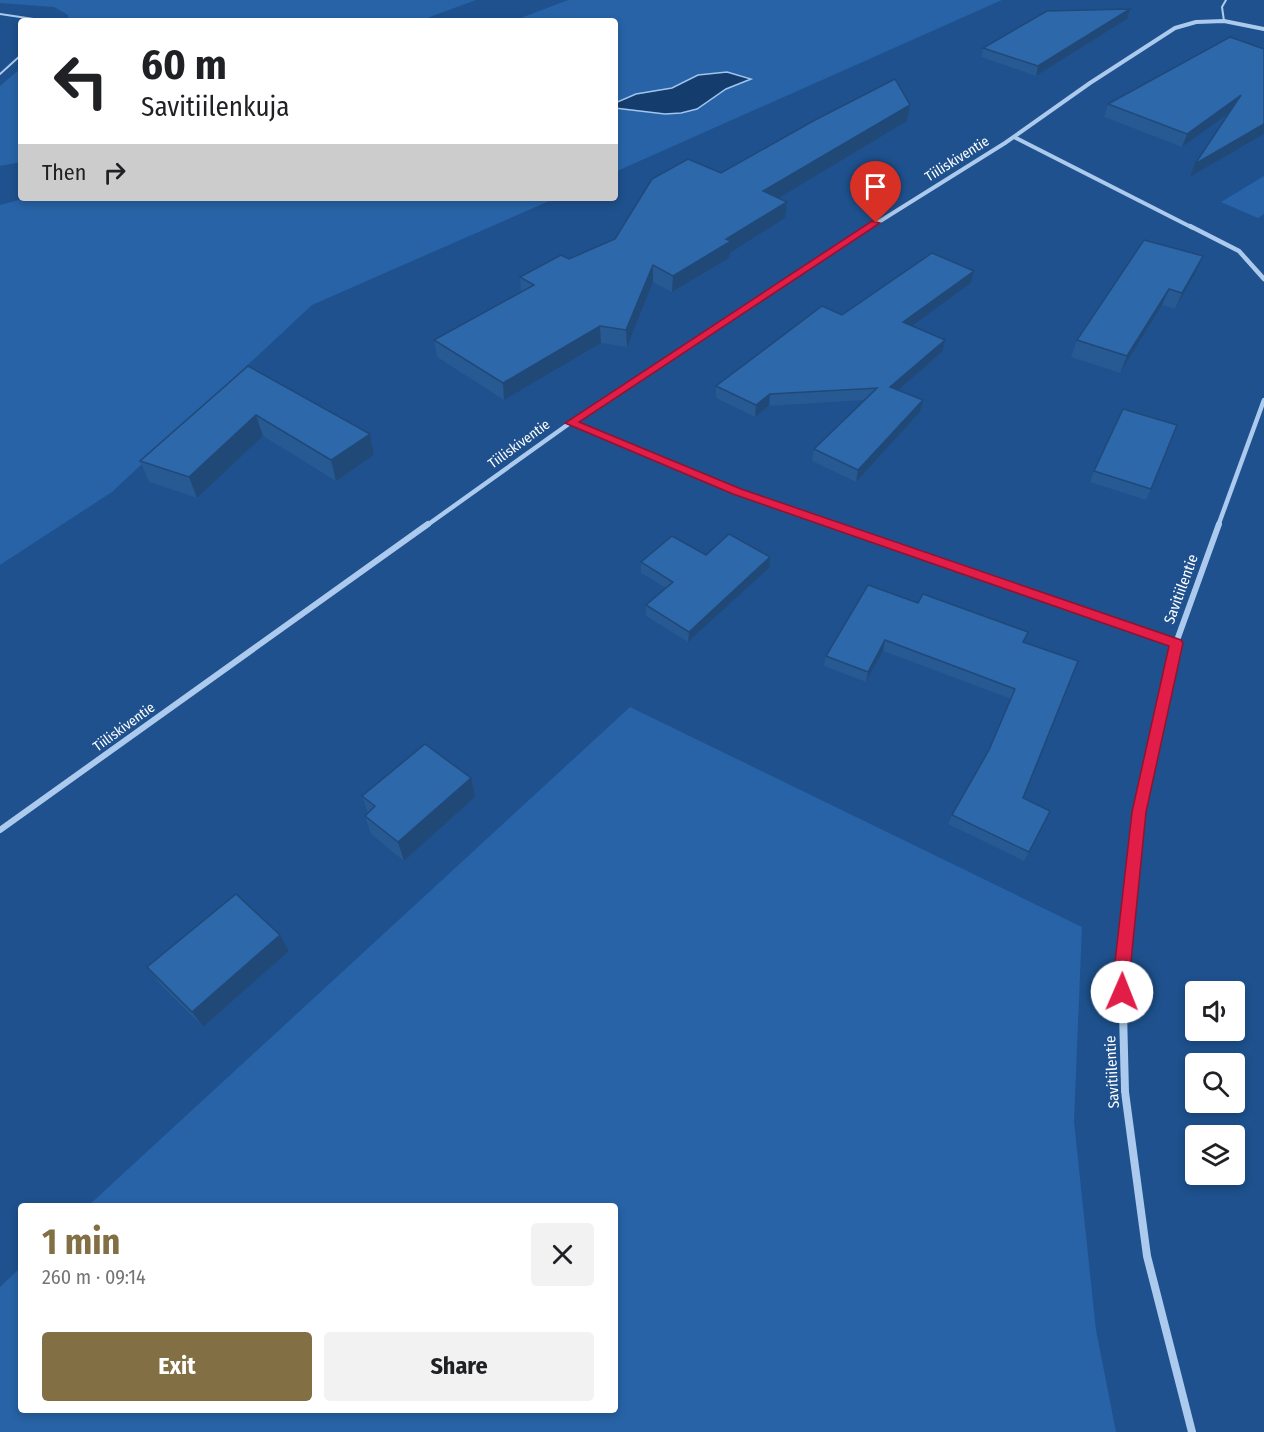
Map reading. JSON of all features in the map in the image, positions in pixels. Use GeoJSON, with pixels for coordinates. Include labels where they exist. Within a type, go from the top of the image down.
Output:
{"type":"FeatureCollection","features":[{"type":"Feature","properties":{"kind":"street","name":"Tiiliskiventie"},"geometry":{"type":"LineString","coordinates":[[0,830],[570,423],[893,212],[1014,137],[1090,83],[1175,28],[1196,22],[1224,21],[1264,29]]}},
{"type":"Feature","properties":{"kind":"street"},"geometry":{"type":"LineString","coordinates":[[1014,137],[1239,251],[1264,279]]}},
{"type":"Feature","properties":{"kind":"street","name":"Savitiilentie"},"geometry":{"type":"LineString","coordinates":[[1192,1432],[1147,1256],[1125,1092],[1122,971],[1139,812],[1176,643],[1264,400]]}},
{"type":"Feature","properties":{"kind":"street"},"geometry":{"type":"LineString","coordinates":[[570,423],[737,491],[1176,643]]}},
{"type":"Feature","properties":{"kind":"lane"},"geometry":{"type":"LineString","coordinates":[[1224,21],[1222,7],[1226,0]]}},
{"type":"Feature","properties":{"kind":"lane"},"geometry":{"type":"LineString","coordinates":[[0,15],[34,18]]}},
{"type":"Feature","properties":{"kind":"lane"},"geometry":{"type":"LineString","coordinates":[[0,74],[18,58]]}},
{"type":"Feature","properties":{"kind":"shaded area"},"geometry":{"type":"Polygon","coordinates":[[[0,0],[476,0],[427,18],[68,18],[68,15],[54,7],[0,3],[0,0]]]}},
{"type":"Feature","properties":{"kind":"shaded area"},"geometry":{"type":"Polygon","coordinates":[[[568,0],[1002,0],[618,171],[618,18],[521,18],[568,0]]]}},
{"type":"Feature","properties":{"kind":"shaded area"},"geometry":{"type":"Polygon","coordinates":[[[18,71],[18,163],[0,166],[0,86],[18,71]]]}},
{"type":"Feature","properties":{"kind":"shaded area"},"geometry":{"type":"Polygon","coordinates":[[[727,72],[751,79],[726,89],[697,109],[681,113],[665,114],[618,108],[618,102],[636,94],[672,88],[698,75],[727,72]]]}},
{"type":"Feature","properties":{"kind":"shaded area"},"geometry":{"type":"Polygon","coordinates":[[[1264,176],[1264,214],[1258,218],[1221,202],[1264,176]]]}},
{"type":"Feature","properties":{"kind":"shaded area"},"geometry":{"type":"Polygon","coordinates":[[[18,200],[549,201],[312,305],[112,492],[0,565],[0,205],[18,200]]]}},
{"type":"Feature","properties":{"kind":"shaded area"},"geometry":{"type":"Polygon","coordinates":[[[630,707],[1082,927],[1074,1121],[1096,1330],[1116,1432],[0,1432],[0,1287],[18,1270],[18,1413],[618,1413],[618,1203],[91,1203],[630,707]]]}},
{"type":"Feature","properties":{"kind":"building"},"geometry":{"type":"Polygon","coordinates":[[[1130,9],[1038,66],[983,48],[1047,11],[1130,9]]]}},
{"type":"Feature","properties":{"kind":"building"},"geometry":{"type":"Polygon","coordinates":[[[1230,37],[1264,49],[1264,124],[1195,164],[1241,95],[1187,134],[1108,104],[1230,37]]]}},
{"type":"Feature","properties":{"kind":"building"},"geometry":{"type":"Polygon","coordinates":[[[895,79],[910,105],[763,191],[787,202],[726,239],[731,241],[673,276],[653,265],[626,330],[600,326],[503,383],[434,340],[534,285],[520,277],[561,255],[569,259],[615,239],[652,179],[688,159],[721,173],[815,120],[895,79]]]}},
{"type":"Feature","properties":{"kind":"building"},"geometry":{"type":"Polygon","coordinates":[[[1144,240],[1203,256],[1182,293],[1169,289],[1127,356],[1077,340],[1144,240]]]}},
{"type":"Feature","properties":{"kind":"building"},"geometry":{"type":"Polygon","coordinates":[[[932,253],[974,271],[903,322],[945,340],[890,387],[923,400],[858,470],[814,449],[877,388],[770,394],[756,405],[716,386],[822,306],[842,315],[932,253]]]}},
{"type":"Feature","properties":{"kind":"building"},"geometry":{"type":"Polygon","coordinates":[[[248,366],[370,434],[331,460],[256,415],[189,477],[140,461],[248,366]]]}},
{"type":"Feature","properties":{"kind":"building"},"geometry":{"type":"Polygon","coordinates":[[[1123,409],[1177,425],[1151,489],[1094,471],[1123,409]]]}},
{"type":"Feature","properties":{"kind":"building"},"geometry":{"type":"Polygon","coordinates":[[[729,534],[770,557],[689,632],[646,605],[673,582],[641,562],[672,536],[706,555],[729,534]]]}},
{"type":"Feature","properties":{"kind":"building"},"geometry":{"type":"Polygon","coordinates":[[[868,585],[918,603],[923,594],[1028,632],[1023,642],[1078,661],[1023,798],[1050,811],[1029,852],[952,815],[989,750],[1015,689],[885,640],[868,672],[826,656],[868,585]]]}},
{"type":"Feature","properties":{"kind":"building"},"geometry":{"type":"Polygon","coordinates":[[[425,744],[471,778],[398,842],[365,816],[375,806],[362,796],[425,744]]]}},
{"type":"Feature","properties":{"kind":"building"},"geometry":{"type":"Polygon","coordinates":[[[236,894],[280,935],[192,1012],[147,967],[236,894]]]}},
{"type":"Feature","properties":{"kind":"route"},"geometry":{"type":"LineString","coordinates":[[876,223],[570,423],[737,491],[866,538],[1176,643],[1139,812],[1122,971],[1122,992]]}}]}
